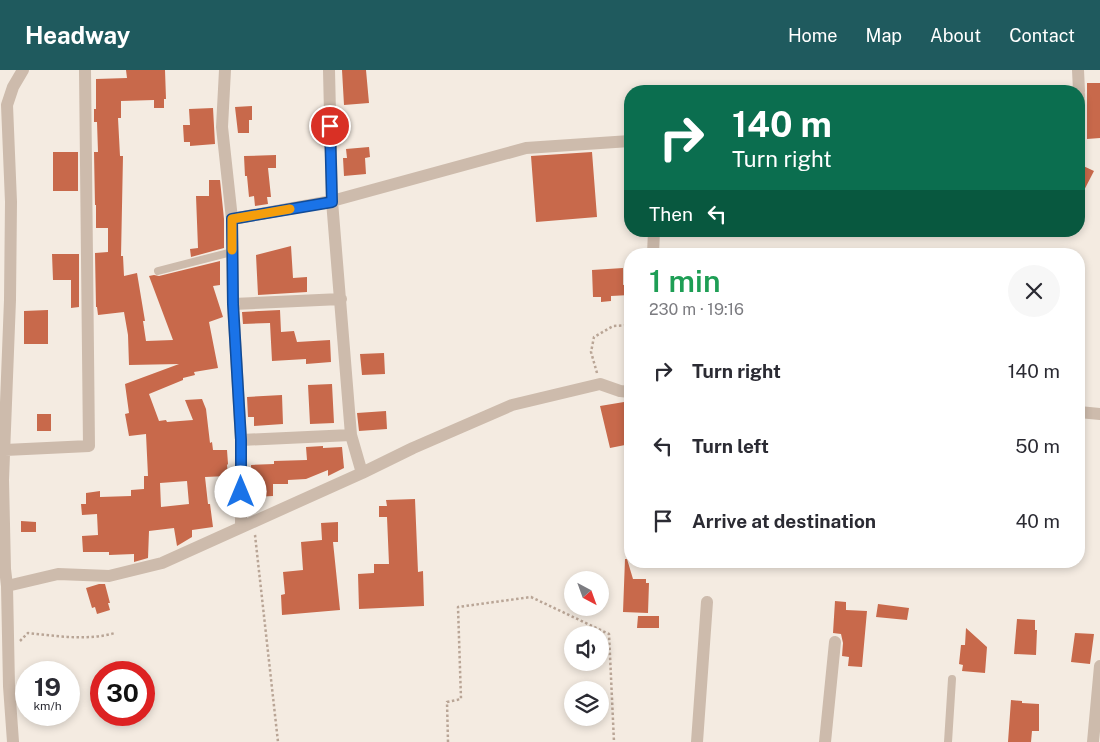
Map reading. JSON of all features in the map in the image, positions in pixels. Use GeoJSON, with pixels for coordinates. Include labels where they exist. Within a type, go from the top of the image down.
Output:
{"type":"FeatureCollection","features":[{"type":"Feature","properties":{"kind":"street"},"geometry":{"type":"LineString","coordinates":[[13,742],[8,686],[7,586],[3,569],[1,480],[5,450],[11,202],[2,104],[22,70]]}},
{"type":"Feature","properties":{"kind":"street"},"geometry":{"type":"LineString","coordinates":[[5,450],[89,446],[85,70]]}},
{"type":"Feature","properties":{"kind":"street"},"geometry":{"type":"LineString","coordinates":[[225,70],[222,127],[232,219],[233,304],[241,440],[241,527]]}},
{"type":"Feature","properties":{"kind":"street"},"geometry":{"type":"LineString","coordinates":[[329,70],[332,202],[351,435],[362,473]]}},
{"type":"Feature","properties":{"kind":"street"},"geometry":{"type":"LineString","coordinates":[[1078,70],[1079,85]]}},
{"type":"Feature","properties":{"kind":"street"},"geometry":{"type":"LineString","coordinates":[[232,219],[332,202],[526,148],[624,141]]}},
{"type":"Feature","properties":{"kind":"street"},"geometry":{"type":"LineString","coordinates":[[233,304],[341,299]]}},
{"type":"Feature","properties":{"kind":"street"},"geometry":{"type":"LineString","coordinates":[[7,586],[58,574],[109,576],[162,563],[413,448],[512,405],[600,384],[624,391]]}},
{"type":"Feature","properties":{"kind":"street"},"geometry":{"type":"LineString","coordinates":[[1085,413],[1100,414]]}},
{"type":"Feature","properties":{"kind":"street"},"geometry":{"type":"LineString","coordinates":[[241,440],[351,435]]}},
{"type":"Feature","properties":{"kind":"street"},"geometry":{"type":"LineString","coordinates":[[697,742],[707,602]]}},
{"type":"Feature","properties":{"kind":"street"},"geometry":{"type":"LineString","coordinates":[[825,742],[836,642]]}},
{"type":"Feature","properties":{"kind":"street"},"geometry":{"type":"LineString","coordinates":[[1094,742],[1100,666]]}},
{"type":"Feature","properties":{"kind":"lane"},"geometry":{"type":"LineString","coordinates":[[158,271],[232,252]]}},
{"type":"Feature","properties":{"kind":"lane"},"geometry":{"type":"LineString","coordinates":[[948,742],[952,679]]}},
{"type":"Feature","properties":{"kind":"path"},"geometry":{"type":"LineString","coordinates":[[600,384],[591,352],[594,337],[613,326],[624,325]]}},
{"type":"Feature","properties":{"kind":"path"},"geometry":{"type":"LineString","coordinates":[[254,521],[278,742]]}},
{"type":"Feature","properties":{"kind":"path"},"geometry":{"type":"LineString","coordinates":[[448,742],[446,702],[461,699],[458,607],[531,597],[609,634],[614,742]]}},
{"type":"Feature","properties":{"kind":"path"},"geometry":{"type":"LineString","coordinates":[[18,648],[20,642],[28,633],[56,636],[102,636],[115,633]]}},
{"type":"Feature","properties":{"kind":"building"},"geometry":{"type":"Polygon","coordinates":[[[126,70],[165,70],[166,99],[164,99],[164,108],[154,108],[154,100],[121,101],[121,118],[118,118],[120,156],[123,156],[121,256],[123,256],[124,276],[137,273],[145,321],[143,321],[146,341],[173,340],[149,276],[159,276],[220,261],[220,285],[213,286],[223,317],[209,322],[218,368],[194,372],[195,375],[183,378],[183,380],[149,394],[159,421],[166,420],[167,422],[193,420],[185,400],[202,399],[206,409],[210,443],[212,442],[213,450],[227,450],[228,464],[228,476],[205,477],[213,527],[192,530],[192,537],[177,546],[174,528],[149,531],[148,558],[134,562],[134,554],[109,555],[109,552],[83,552],[82,536],[98,535],[97,514],[82,515],[81,504],[86,504],[86,493],[100,491],[100,497],[131,496],[131,490],[144,489],[144,476],[148,476],[146,434],[129,436],[125,414],[129,413],[125,384],[179,364],[129,365],[128,335],[124,312],[98,315],[96,307],[95,253],[108,252],[108,228],[96,228],[94,152],[98,152],[97,122],[94,122],[94,109],[96,109],[96,79],[127,78],[126,70]],[[187,481],[160,483],[161,507],[189,504],[187,481]]]}},
{"type":"Feature","properties":{"kind":"building"},"geometry":{"type":"Polygon","coordinates":[[[342,70],[366,70],[369,103],[344,105],[342,70]]]}},
{"type":"Feature","properties":{"kind":"building"},"geometry":{"type":"Polygon","coordinates":[[[1087,83],[1100,83],[1100,138],[1087,139],[1087,83]]]}},
{"type":"Feature","properties":{"kind":"building"},"geometry":{"type":"Polygon","coordinates":[[[252,106],[252,120],[249,120],[249,133],[238,133],[235,107],[252,106]]]}},
{"type":"Feature","properties":{"kind":"building"},"geometry":{"type":"Polygon","coordinates":[[[213,108],[215,144],[190,146],[190,142],[184,142],[183,125],[190,125],[189,109],[213,108]]]}},
{"type":"Feature","properties":{"kind":"building"},"geometry":{"type":"Polygon","coordinates":[[[369,147],[370,157],[365,158],[366,174],[344,176],[343,158],[347,158],[346,149],[369,147]]]}},
{"type":"Feature","properties":{"kind":"building"},"geometry":{"type":"Polygon","coordinates":[[[53,152],[78,152],[78,191],[53,191],[53,152]]]}},
{"type":"Feature","properties":{"kind":"building"},"geometry":{"type":"Polygon","coordinates":[[[592,152],[597,217],[536,222],[531,156],[592,152]]]}},
{"type":"Feature","properties":{"kind":"building"},"geometry":{"type":"Polygon","coordinates":[[[276,155],[276,168],[268,168],[271,197],[267,197],[268,204],[255,206],[254,196],[249,197],[244,156],[276,155]]]}},
{"type":"Feature","properties":{"kind":"building"},"geometry":{"type":"Polygon","coordinates":[[[1085,167],[1094,171],[1085,188],[1085,167]]]}},
{"type":"Feature","properties":{"kind":"building"},"geometry":{"type":"Polygon","coordinates":[[[209,180],[220,180],[224,219],[224,248],[191,257],[190,249],[198,248],[196,196],[209,196],[209,180]]]}},
{"type":"Feature","properties":{"kind":"building"},"geometry":{"type":"Polygon","coordinates":[[[291,246],[293,278],[307,277],[307,292],[258,295],[256,255],[291,246]]]}},
{"type":"Feature","properties":{"kind":"building"},"geometry":{"type":"Polygon","coordinates":[[[52,254],[79,254],[79,307],[71,308],[71,280],[53,280],[52,254]]]}},
{"type":"Feature","properties":{"kind":"building"},"geometry":{"type":"Polygon","coordinates":[[[623,268],[624,295],[611,296],[611,301],[601,302],[601,297],[593,297],[592,270],[623,268]]]}},
{"type":"Feature","properties":{"kind":"building"},"geometry":{"type":"Polygon","coordinates":[[[48,310],[48,344],[24,344],[24,311],[48,310]]]}},
{"type":"Feature","properties":{"kind":"building"},"geometry":{"type":"Polygon","coordinates":[[[280,310],[281,332],[294,331],[297,342],[330,340],[331,362],[306,364],[306,359],[272,361],[270,323],[243,324],[242,312],[280,310]]]}},
{"type":"Feature","properties":{"kind":"building"},"geometry":{"type":"Polygon","coordinates":[[[384,353],[385,374],[362,375],[360,354],[384,353]]]}},
{"type":"Feature","properties":{"kind":"building"},"geometry":{"type":"Polygon","coordinates":[[[332,384],[334,423],[310,424],[308,385],[332,384]]]}},
{"type":"Feature","properties":{"kind":"building"},"geometry":{"type":"Polygon","coordinates":[[[282,395],[283,424],[254,426],[254,417],[248,417],[247,397],[282,395]]]}},
{"type":"Feature","properties":{"kind":"building"},"geometry":{"type":"Polygon","coordinates":[[[624,402],[624,445],[610,448],[600,406],[624,402]]]}},
{"type":"Feature","properties":{"kind":"building"},"geometry":{"type":"Polygon","coordinates":[[[386,411],[387,429],[359,431],[357,413],[386,411]]]}},
{"type":"Feature","properties":{"kind":"building"},"geometry":{"type":"Polygon","coordinates":[[[37,414],[51,414],[51,431],[37,431],[37,414]]]}},
{"type":"Feature","properties":{"kind":"building"},"geometry":{"type":"Polygon","coordinates":[[[323,446],[323,448],[342,447],[344,468],[328,476],[328,470],[306,479],[288,480],[288,484],[273,484],[273,496],[252,497],[251,465],[274,464],[274,461],[307,460],[306,447],[323,446]]]}},
{"type":"Feature","properties":{"kind":"building"},"geometry":{"type":"Polygon","coordinates":[[[415,499],[418,572],[423,571],[424,606],[359,609],[358,574],[374,573],[374,564],[389,564],[387,517],[379,517],[379,506],[387,506],[386,500],[415,499]]]}},
{"type":"Feature","properties":{"kind":"building"},"geometry":{"type":"Polygon","coordinates":[[[21,521],[36,522],[36,532],[21,532],[21,521]]]}},
{"type":"Feature","properties":{"kind":"building"},"geometry":{"type":"Polygon","coordinates":[[[338,522],[338,542],[333,542],[340,610],[282,615],[281,595],[285,594],[283,572],[303,570],[301,542],[322,540],[321,523],[338,522]]]}},
{"type":"Feature","properties":{"kind":"building"},"geometry":{"type":"Polygon","coordinates":[[[625,568],[630,568],[633,579],[646,579],[646,583],[649,583],[648,613],[623,612],[625,568]]]}},
{"type":"Feature","properties":{"kind":"building"},"geometry":{"type":"Polygon","coordinates":[[[105,584],[110,610],[97,614],[95,607],[92,608],[86,588],[105,584]]]}},
{"type":"Feature","properties":{"kind":"building"},"geometry":{"type":"Polygon","coordinates":[[[835,601],[846,602],[846,610],[867,611],[862,667],[848,666],[849,657],[842,656],[843,643],[841,634],[833,633],[835,601]]]}},
{"type":"Feature","properties":{"kind":"building"},"geometry":{"type":"Polygon","coordinates":[[[878,604],[909,608],[907,620],[876,617],[878,604]]]}},
{"type":"Feature","properties":{"kind":"building"},"geometry":{"type":"Polygon","coordinates":[[[638,616],[659,616],[659,628],[637,628],[638,616]]]}},
{"type":"Feature","properties":{"kind":"building"},"geometry":{"type":"Polygon","coordinates":[[[1017,619],[1035,620],[1035,630],[1037,630],[1036,655],[1014,654],[1017,619]]]}},
{"type":"Feature","properties":{"kind":"building"},"geometry":{"type":"Polygon","coordinates":[[[966,628],[987,647],[985,673],[962,671],[963,665],[959,664],[961,645],[965,645],[966,628]]]}},
{"type":"Feature","properties":{"kind":"building"},"geometry":{"type":"Polygon","coordinates":[[[1075,633],[1094,634],[1090,664],[1071,662],[1075,633]]]}},
{"type":"Feature","properties":{"kind":"building"},"geometry":{"type":"Polygon","coordinates":[[[1011,700],[1039,704],[1039,731],[1032,731],[1031,742],[1008,742],[1011,700]]]}},
{"type":"Feature","properties":{"kind":"slow traffic"},"geometry":{"type":"LineString","coordinates":[[232,250],[232,219],[290,209]]}},
{"type":"Feature","properties":{"kind":"route"},"geometry":{"type":"LineString","coordinates":[[241,492],[241,440],[233,304],[232,219],[332,202],[330,126]]}}]}
